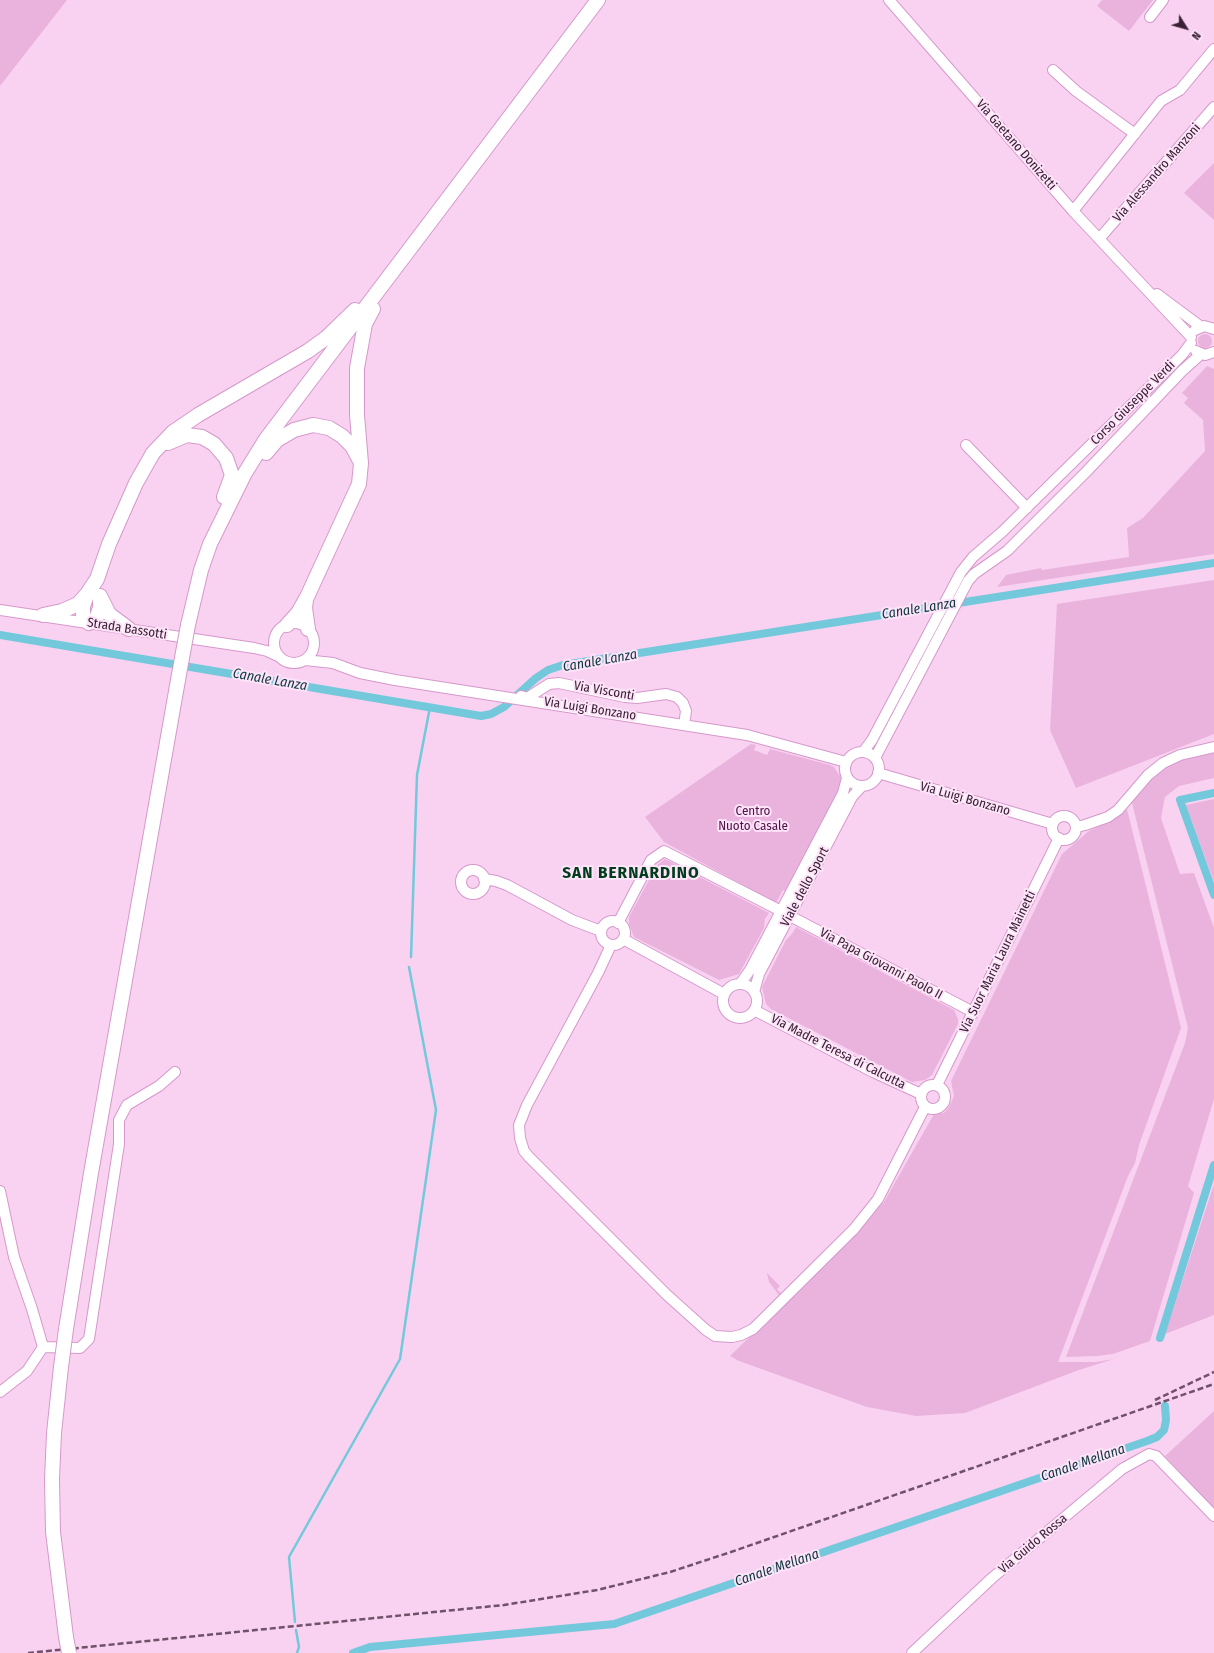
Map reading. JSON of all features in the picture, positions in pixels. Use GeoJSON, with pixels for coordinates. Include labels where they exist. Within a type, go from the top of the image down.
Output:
{"type":"FeatureCollection","features":[{"type":"Feature","properties":{"kind":"highway"},"geometry":{"type":"LineString","coordinates":[[69,1653],[54,1539],[52,1478],[54,1433],[61,1367],[91,1173],[188,625],[201,570],[210,544],[224,513],[245,473],[266,439],[598,0]]}},
{"type":"Feature","properties":{"kind":"highway"},"geometry":{"type":"LineString","coordinates":[[89,623],[96,619],[100,608],[94,595],[97,579],[109,544],[136,483],[153,454],[173,432],[198,415],[288,364],[326,338],[364,300],[407,242],[431,222]]}},
{"type":"Feature","properties":{"kind":"highway"},"geometry":{"type":"LineString","coordinates":[[288,625],[298,613],[307,597],[359,484],[361,463],[357,415],[357,368],[365,324],[375,306],[417,250],[431,222]]}},
{"type":"Feature","properties":{"kind":"highway"},"geometry":{"type":"LineString","coordinates":[[201,570],[209,561],[218,538],[247,481],[260,459],[277,440],[294,430],[313,426],[329,428],[342,436],[352,446],[361,463]]}},
{"type":"Feature","properties":{"kind":"highway"},"geometry":{"type":"LineString","coordinates":[[153,454],[169,442],[187,435],[202,438],[214,444],[226,458],[232,475],[228,488],[206,534],[200,559],[201,570]]}},
{"type":"Feature","properties":{"kind":"highway"},"geometry":{"type":"LineString","coordinates":[[43,615],[62,611],[94,595]]}},
{"type":"Feature","properties":{"kind":"highway"},"geometry":{"type":"LineString","coordinates":[[94,595],[109,614],[129,629]]}},
{"type":"Feature","properties":{"kind":"highway"},"geometry":{"type":"LineString","coordinates":[[307,597],[305,608],[308,629]]}},
{"type":"Feature","properties":{"kind":"street","name":"Via Gaetano Donizetti"},"geometry":{"type":"LineString","coordinates":[[890,0],[1073,210],[1145,286],[1191,340],[1194,350],[1210,355]]}},
{"type":"Feature","properties":{"kind":"street"},"geometry":{"type":"LineString","coordinates":[[1150,17],[1163,0]]}},
{"type":"Feature","properties":{"kind":"street"},"geometry":{"type":"LineString","coordinates":[[1073,210],[1161,101],[1180,90],[1214,49]]}},
{"type":"Feature","properties":{"kind":"street"},"geometry":{"type":"LineString","coordinates":[[1053,70],[1076,91],[1135,134]]}},
{"type":"Feature","properties":{"kind":"street","name":"Via Alessandro Manzoni"},"geometry":{"type":"LineString","coordinates":[[1099,238],[1214,107]]}},
{"type":"Feature","properties":{"kind":"street","name":"Via Gaetano Donizetti"},"geometry":{"type":"LineString","coordinates":[[1145,286],[1209,326]]}},
{"type":"Feature","properties":{"kind":"street","name":"Corso Giuseppe Verdi"},"geometry":{"type":"LineString","coordinates":[[863,752],[872,740],[948,594],[967,564],[1027,508],[1182,355],[1191,340],[1192,333],[1209,326]]}},
{"type":"Feature","properties":{"kind":"street","name":"Corso Giuseppe Verdi"},"geometry":{"type":"LineString","coordinates":[[875,758],[961,593],[974,574],[1002,555],[1086,472],[1182,371],[1210,355]]}},
{"type":"Feature","properties":{"kind":"street"},"geometry":{"type":"LineString","coordinates":[[966,445],[1027,508]]}},
{"type":"Feature","properties":{"kind":"street"},"geometry":{"type":"LineString","coordinates":[[1074,461],[1086,472]]}},
{"type":"Feature","properties":{"kind":"street"},"geometry":{"type":"LineString","coordinates":[[1002,532],[1013,544]]}},
{"type":"Feature","properties":{"kind":"street","name":"Strada Bassotti"},"geometry":{"type":"LineString","coordinates":[[0,610],[43,615],[254,648],[280,657]]}},
{"type":"Feature","properties":{"kind":"street"},"geometry":{"type":"LineString","coordinates":[[254,648],[266,643],[288,625],[298,624],[308,629],[312,634],[314,647],[309,657],[305,660],[292,663],[280,657],[275,646],[277,635]]}},
{"type":"Feature","properties":{"kind":"street","name":"Via Luigi Bonzano"},"geometry":{"type":"LineString","coordinates":[[314,647],[333,663]]}},
{"type":"Feature","properties":{"kind":"street","name":"Via Luigi Bonzano"},"geometry":{"type":"LineString","coordinates":[[305,660],[333,663],[360,673],[395,680],[554,703],[747,735],[846,762]]}},
{"type":"Feature","properties":{"kind":"street","name":"Via Visconti"},"geometry":{"type":"LineString","coordinates":[[482,685],[489,692],[527,698],[549,684],[559,683],[625,697],[637,698],[666,694],[677,697],[683,703],[686,711],[684,725]]}},
{"type":"Feature","properties":{"kind":"street"},"geometry":{"type":"LineString","coordinates":[[1076,827],[1108,817],[1118,810],[1148,775],[1163,763],[1180,755],[1214,747]]}},
{"type":"Feature","properties":{"kind":"street"},"geometry":{"type":"LineString","coordinates":[[863,752],[875,758],[878,763],[878,773],[872,782],[862,786],[856,785],[847,778],[845,768],[846,762],[853,754],[863,752]]}},
{"type":"Feature","properties":{"kind":"street","name":"Via Luigi Bonzano"},"geometry":{"type":"LineString","coordinates":[[878,773],[1053,824]]}},
{"type":"Feature","properties":{"kind":"street","name":"Viale dello Sport"},"geometry":{"type":"LineString","coordinates":[[754,992],[759,974],[785,913],[842,793],[847,778]]}},
{"type":"Feature","properties":{"kind":"street","name":"Viale dello Sport"},"geometry":{"type":"LineString","coordinates":[[740,984],[785,913],[852,797],[862,786]]}},
{"type":"Feature","properties":{"kind":"street"},"geometry":{"type":"LineString","coordinates":[[1066,816],[1073,819],[1076,827],[1075,834],[1069,839],[1059,838],[1053,832],[1053,824],[1058,817],[1066,816]]}},
{"type":"Feature","properties":{"kind":"street","name":"Via Suor Maria Laura Mainetti"},"geometry":{"type":"LineString","coordinates":[[937,1085],[1059,838]]}},
{"type":"Feature","properties":{"kind":"street","name":"Via Papa Giovanni Paolo II"},"geometry":{"type":"LineString","coordinates":[[618,923],[651,860],[664,851],[973,1012]]}},
{"type":"Feature","properties":{"kind":"street"},"geometry":{"type":"LineString","coordinates":[[484,879],[496,880],[572,920],[601,931]]}},
{"type":"Feature","properties":{"kind":"street"},"geometry":{"type":"LineString","coordinates":[[608,923],[618,923],[624,931],[623,939],[618,944],[611,945],[604,941],[601,931],[608,923]]}},
{"type":"Feature","properties":{"kind":"street"},"geometry":{"type":"LineString","coordinates":[[623,939],[724,994]]}},
{"type":"Feature","properties":{"kind":"street"},"geometry":{"type":"LineString","coordinates":[[611,945],[598,973],[588,988],[522,1115],[519,1125],[524,1151],[667,1295],[706,1330],[716,1336],[723,1338],[741,1335],[753,1329],[854,1229],[878,1199],[925,1107]]}},
{"type":"Feature","properties":{"kind":"street"},"geometry":{"type":"LineString","coordinates":[[740,984],[748,986],[754,992],[757,1001],[754,1010],[744,1017],[731,1016],[724,1006],[724,994],[731,986],[740,984]]}},
{"type":"Feature","properties":{"kind":"street","name":"Via Madre Teresa di Calcutta"},"geometry":{"type":"LineString","coordinates":[[754,1010],[873,1072],[921,1094]]}},
{"type":"Feature","properties":{"kind":"street"},"geometry":{"type":"LineString","coordinates":[[43,1347],[80,1348],[89,1339],[119,1144],[119,1120],[128,1105],[159,1086],[175,1072]]}},
{"type":"Feature","properties":{"kind":"street"},"geometry":{"type":"LineString","coordinates":[[929,1085],[937,1085],[945,1094],[943,1105],[936,1109],[925,1107],[921,1101],[921,1094],[929,1085]]}},
{"type":"Feature","properties":{"kind":"street"},"geometry":{"type":"LineString","coordinates":[[0,1191],[14,1257],[43,1347],[27,1371],[0,1392]]}},
{"type":"Feature","properties":{"kind":"street","name":"Via Guido Rossa"},"geometry":{"type":"LineString","coordinates":[[912,1653],[992,1578],[1122,1470],[1149,1454],[1156,1456],[1162,1461],[1214,1516]]}},
{"type":"Feature","properties":{"kind":"green space"},"geometry":{"type":"Polygon","coordinates":[[[0,0],[67,0],[0,86],[0,0]]]}},
{"type":"Feature","properties":{"kind":"green space"},"geometry":{"type":"Polygon","coordinates":[[[1102,0],[1153,0],[1129,31],[1097,6],[1102,0]]]}},
{"type":"Feature","properties":{"kind":"green space"},"geometry":{"type":"Polygon","coordinates":[[[1214,163],[1214,220],[1184,193],[1214,163]]]}},
{"type":"Feature","properties":{"kind":"green space"},"geometry":{"type":"Polygon","coordinates":[[[1205,334],[1210,336],[1212,341],[1210,346],[1205,348],[1200,346],[1198,341],[1200,336],[1205,334]]]}},
{"type":"Feature","properties":{"kind":"green space"},"geometry":{"type":"Polygon","coordinates":[[[1207,366],[1214,369],[1214,554],[997,587],[1006,575],[1041,568],[1042,570],[1129,557],[1127,528],[1143,518],[1205,451],[1203,420],[1184,403],[1188,398],[1182,393],[1207,366]]]}},
{"type":"Feature","properties":{"kind":"green space"},"geometry":{"type":"Polygon","coordinates":[[[1214,580],[1214,734],[1076,788],[1050,730],[1057,604],[1214,580]]]}},
{"type":"Feature","properties":{"kind":"green space","name":"Centro Nuoto Casale"},"geometry":{"type":"Polygon","coordinates":[[[751,744],[756,745],[754,750],[767,755],[770,749],[830,765],[834,767],[841,778],[839,791],[785,891],[783,890],[776,903],[664,842],[645,817],[751,744]]]}},
{"type":"Feature","properties":{"kind":"green space"},"geometry":{"type":"Polygon","coordinates":[[[1214,752],[1214,778],[1179,786],[1165,797],[1161,818],[1180,874],[1194,873],[1214,928],[1214,1099],[1188,1186],[1194,1193],[1150,1341],[1113,1354],[1066,1357],[1185,1043],[1188,1028],[1132,803],[1152,778],[1166,768],[1183,760],[1214,752]]]}},
{"type":"Feature","properties":{"kind":"green space"},"geometry":{"type":"Polygon","coordinates":[[[1214,799],[1214,882],[1186,805],[1214,799]]]}},
{"type":"Feature","properties":{"kind":"green space"},"geometry":{"type":"Polygon","coordinates":[[[1127,809],[1181,1028],[1139,1145],[1135,1163],[1128,1176],[1058,1362],[1096,1362],[1114,1359],[1079,1370],[965,1413],[916,1416],[867,1407],[739,1361],[730,1356],[856,1232],[884,1202],[934,1114],[944,1113],[949,1107],[954,1096],[951,1081],[1062,854],[1089,831],[1112,820],[1127,809]]]}},
{"type":"Feature","properties":{"kind":"green space"},"geometry":{"type":"Polygon","coordinates":[[[665,859],[769,913],[765,919],[764,928],[739,974],[719,980],[634,937],[629,924],[629,917],[657,865],[665,859]]]}},
{"type":"Feature","properties":{"kind":"green space"},"geometry":{"type":"Polygon","coordinates":[[[796,927],[954,1010],[958,1019],[958,1024],[932,1075],[925,1080],[912,1082],[771,1009],[766,1004],[762,987],[786,940],[796,927]]]}},
{"type":"Feature","properties":{"kind":"green space"},"geometry":{"type":"Polygon","coordinates":[[[1214,1184],[1214,1315],[1165,1334],[1214,1184]]]}},
{"type":"Feature","properties":{"kind":"green space"},"geometry":{"type":"Polygon","coordinates":[[[767,1273],[780,1286],[777,1289],[783,1296],[781,1298],[769,1282],[767,1273]]]}},
{"type":"Feature","properties":{"kind":"green space"},"geometry":{"type":"Polygon","coordinates":[[[1214,1411],[1214,1509],[1165,1456],[1214,1411]]]}},
{"type":"Feature","properties":{"kind":"waterway","name":"Canale Lanza"},"geometry":{"type":"LineString","coordinates":[[0,635],[481,716],[491,714],[504,707],[536,678],[548,670],[563,665],[1214,563]]}},
{"type":"Feature","properties":{"kind":"waterway"},"geometry":{"type":"LineString","coordinates":[[411,957],[417,775],[430,707]]}},
{"type":"Feature","properties":{"kind":"waterway","name":"Canale Mellana"},"geometry":{"type":"LineString","coordinates":[[1214,793],[1180,800],[1214,895]]}},
{"type":"Feature","properties":{"kind":"waterway"},"geometry":{"type":"LineString","coordinates":[[295,1622],[289,1557],[400,1359],[436,1110],[409,967]]}},
{"type":"Feature","properties":{"kind":"waterway","name":"Canale Mellana"},"geometry":{"type":"LineString","coordinates":[[1160,1338],[1214,1165]]}},
{"type":"Feature","properties":{"kind":"waterway","name":"Canale Mellana"},"geometry":{"type":"LineString","coordinates":[[353,1653],[370,1647],[614,1624],[1147,1441],[1157,1437],[1164,1430],[1166,1420],[1165,1406]]}},
{"type":"Feature","properties":{"kind":"waterway"},"geometry":{"type":"LineString","coordinates":[[296,1630],[299,1647],[297,1653]]}},
{"type":"Feature","properties":{"kind":"railway"},"geometry":{"type":"LineString","coordinates":[[1155,1400],[1214,1372]]}},
{"type":"Feature","properties":{"kind":"railway"},"geometry":{"type":"LineString","coordinates":[[28,1653],[504,1605],[597,1590],[670,1572],[731,1552],[1214,1384]]}},
{"type":"Feature","properties":{"kind":"district","name":"SAN BERNARDINO"},"geometry":{"type":"Point","coordinates":[631,873]}}]}
